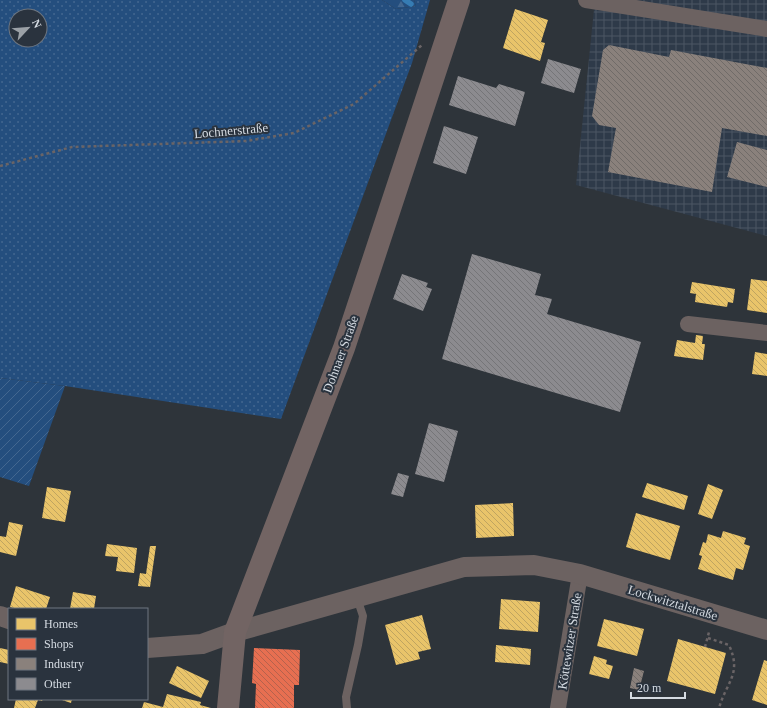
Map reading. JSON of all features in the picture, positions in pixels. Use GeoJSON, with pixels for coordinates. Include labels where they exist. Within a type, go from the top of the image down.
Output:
{"type":"FeatureCollection","features":[{"type":"Feature","properties":{"kind":"main road","name":"Dohnaer Straße"},"geometry":{"type":"LineString","coordinates":[[228,708],[235,632],[344,348],[459,0]]}},
{"type":"Feature","properties":{"kind":"street"},"geometry":{"type":"LineString","coordinates":[[586,0],[767,29]]}},
{"type":"Feature","properties":{"kind":"street"},"geometry":{"type":"LineString","coordinates":[[688,324],[767,333]]}},
{"type":"Feature","properties":{"kind":"street","name":"Lockwitztalstraße"},"geometry":{"type":"LineString","coordinates":[[148,648],[202,644],[235,632],[464,567],[534,565],[580,574],[767,630]]}},
{"type":"Feature","properties":{"kind":"street","name":"Köttewitzer Straße"},"geometry":{"type":"LineString","coordinates":[[558,708],[580,574]]}},
{"type":"Feature","properties":{"kind":"lane"},"geometry":{"type":"LineString","coordinates":[[347,708],[346,697],[358,645],[362,616],[356,597]]}},
{"type":"Feature","properties":{"kind":"path","name":"Lochnerstraße"},"geometry":{"type":"LineString","coordinates":[[0,166],[72,147],[247,141],[294,133],[354,104],[423,45]]}},
{"type":"Feature","properties":{"kind":"path"},"geometry":{"type":"LineString","coordinates":[[705,647],[707,640],[729,645],[734,658],[734,676],[719,708]]}},
{"type":"Feature","properties":{"kind":"shaded area"},"geometry":{"type":"Polygon","coordinates":[[[595,0],[767,0],[767,236],[576,185],[595,0]]]}},
{"type":"Feature","properties":{"kind":"green space"},"geometry":{"type":"Polygon","coordinates":[[[0,0],[382,0],[396,9],[416,6],[414,0],[430,0],[412,63],[281,419],[65,386],[0,378],[0,0]]]}},
{"type":"Feature","properties":{"kind":"green space"},"geometry":{"type":"Polygon","coordinates":[[[382,0],[414,0],[416,6],[396,9],[382,0]]]}},
{"type":"Feature","properties":{"kind":"green space"},"geometry":{"type":"Polygon","coordinates":[[[0,378],[65,386],[29,486],[0,477],[0,378]]]}},
{"type":"Feature","properties":{"kind":"building: Homes"},"geometry":{"type":"Polygon","coordinates":[[[515,9],[548,20],[541,42],[545,43],[540,61],[503,48],[515,9]]]}},
{"type":"Feature","properties":{"kind":"building: Homes"},"geometry":{"type":"Polygon","coordinates":[[[751,279],[767,281],[767,313],[747,310],[751,279]]]}},
{"type":"Feature","properties":{"kind":"building: Homes"},"geometry":{"type":"Polygon","coordinates":[[[692,282],[735,289],[733,303],[728,302],[727,307],[695,302],[696,294],[690,293],[692,282]]]}},
{"type":"Feature","properties":{"kind":"building: Homes"},"geometry":{"type":"Polygon","coordinates":[[[696,335],[703,336],[702,344],[705,344],[703,360],[674,356],[677,340],[695,343],[696,335]]]}},
{"type":"Feature","properties":{"kind":"building: Homes"},"geometry":{"type":"Polygon","coordinates":[[[755,352],[767,354],[767,376],[752,374],[755,352]]]}},
{"type":"Feature","properties":{"kind":"building: Homes"},"geometry":{"type":"Polygon","coordinates":[[[647,483],[688,496],[684,510],[642,497],[647,483]]]}},
{"type":"Feature","properties":{"kind":"building: Homes"},"geometry":{"type":"Polygon","coordinates":[[[708,484],[723,490],[712,519],[698,514],[708,484]]]}},
{"type":"Feature","properties":{"kind":"building: Homes"},"geometry":{"type":"Polygon","coordinates":[[[47,487],[71,491],[65,522],[42,518],[47,487]]]}},
{"type":"Feature","properties":{"kind":"building: Homes"},"geometry":{"type":"Polygon","coordinates":[[[513,503],[514,536],[476,538],[475,505],[513,503]]]}},
{"type":"Feature","properties":{"kind":"building: Homes"},"geometry":{"type":"Polygon","coordinates":[[[636,513],[680,526],[670,560],[626,547],[636,513]]]}},
{"type":"Feature","properties":{"kind":"building: Homes"},"geometry":{"type":"Polygon","coordinates":[[[9,522],[23,525],[16,556],[0,552],[0,536],[6,537],[9,522]]]}},
{"type":"Feature","properties":{"kind":"building: Homes"},"geometry":{"type":"Polygon","coordinates":[[[723,531],[746,538],[744,544],[750,546],[743,570],[736,568],[733,580],[698,569],[702,556],[699,555],[703,542],[706,543],[708,534],[721,538],[723,531]]]}},
{"type":"Feature","properties":{"kind":"building: Homes"},"geometry":{"type":"Polygon","coordinates":[[[107,544],[137,548],[134,573],[116,571],[118,557],[105,556],[107,544]]]}},
{"type":"Feature","properties":{"kind":"building: Homes"},"geometry":{"type":"Polygon","coordinates":[[[150,546],[156,546],[150,587],[138,586],[140,573],[146,574],[150,546]]]}},
{"type":"Feature","properties":{"kind":"building: Homes"},"geometry":{"type":"Polygon","coordinates":[[[16,586],[50,597],[46,608],[10,607],[16,586]]]}},
{"type":"Feature","properties":{"kind":"building: Homes"},"geometry":{"type":"Polygon","coordinates":[[[73,592],[96,596],[94,608],[70,608],[73,592]]]}},
{"type":"Feature","properties":{"kind":"building: Homes"},"geometry":{"type":"Polygon","coordinates":[[[501,599],[540,602],[538,632],[499,629],[501,599]]]}},
{"type":"Feature","properties":{"kind":"building: Homes"},"geometry":{"type":"Polygon","coordinates":[[[422,615],[431,649],[418,652],[420,659],[396,665],[385,625],[422,615]]]}},
{"type":"Feature","properties":{"kind":"building: Homes"},"geometry":{"type":"Polygon","coordinates":[[[604,619],[644,629],[637,656],[597,646],[604,619]]]}},
{"type":"Feature","properties":{"kind":"building: Homes"},"geometry":{"type":"Polygon","coordinates":[[[678,639],[726,653],[715,694],[667,681],[678,639]]]}},
{"type":"Feature","properties":{"kind":"building: Homes"},"geometry":{"type":"Polygon","coordinates":[[[496,645],[531,649],[530,665],[495,662],[496,645]]]}},
{"type":"Feature","properties":{"kind":"building: Homes"},"geometry":{"type":"Polygon","coordinates":[[[0,648],[8,650],[8,664],[0,662],[0,648]]]}},
{"type":"Feature","properties":{"kind":"building: Homes"},"geometry":{"type":"Polygon","coordinates":[[[594,656],[607,660],[606,664],[613,666],[609,679],[589,674],[594,656]]]}},
{"type":"Feature","properties":{"kind":"building: Homes"},"geometry":{"type":"Polygon","coordinates":[[[764,660],[767,661],[767,705],[752,700],[764,660]]]}},
{"type":"Feature","properties":{"kind":"building: Homes"},"geometry":{"type":"Polygon","coordinates":[[[177,666],[209,681],[201,698],[169,683],[177,666]]]}},
{"type":"Feature","properties":{"kind":"building: Homes"},"geometry":{"type":"Polygon","coordinates":[[[167,694],[201,702],[200,705],[211,708],[142,708],[144,702],[163,707],[167,694]]]}},
{"type":"Feature","properties":{"kind":"building: Homes"},"geometry":{"type":"Polygon","coordinates":[[[16,700],[38,700],[35,708],[14,708],[16,700]]]}},
{"type":"Feature","properties":{"kind":"building: Homes"},"geometry":{"type":"Polygon","coordinates":[[[62,700],[72,700],[71,703],[62,700]]]}},
{"type":"Feature","properties":{"kind":"building: Shops"},"geometry":{"type":"Polygon","coordinates":[[[254,648],[300,650],[299,685],[294,685],[294,708],[255,708],[256,684],[252,683],[254,648]]]}},
{"type":"Feature","properties":{"kind":"building: Industry"},"geometry":{"type":"Polygon","coordinates":[[[609,45],[669,57],[671,50],[767,68],[767,136],[722,128],[712,192],[608,172],[616,128],[599,125],[592,116],[603,50],[609,45]]]}},
{"type":"Feature","properties":{"kind":"building: Industry"},"geometry":{"type":"Polygon","coordinates":[[[737,142],[767,150],[767,187],[727,177],[737,142]]]}},
{"type":"Feature","properties":{"kind":"building: Industry"},"geometry":{"type":"Polygon","coordinates":[[[634,668],[644,671],[639,690],[630,688],[634,668]]]}},
{"type":"Feature","properties":{"kind":"building: Other"},"geometry":{"type":"Polygon","coordinates":[[[548,59],[581,69],[574,93],[541,83],[548,59]]]}},
{"type":"Feature","properties":{"kind":"building: Other"},"geometry":{"type":"Polygon","coordinates":[[[458,76],[496,88],[499,84],[525,92],[515,126],[449,105],[458,76]]]}},
{"type":"Feature","properties":{"kind":"building: Other"},"geometry":{"type":"Polygon","coordinates":[[[444,126],[478,137],[466,174],[433,163],[444,126]]]}},
{"type":"Feature","properties":{"kind":"building: Other"},"geometry":{"type":"Polygon","coordinates":[[[472,254],[541,274],[535,295],[552,299],[547,314],[641,342],[620,412],[442,359],[472,254]]]}},
{"type":"Feature","properties":{"kind":"building: Other"},"geometry":{"type":"Polygon","coordinates":[[[402,274],[428,283],[426,287],[432,289],[423,311],[393,299],[402,274]]]}},
{"type":"Feature","properties":{"kind":"building: Other"},"geometry":{"type":"Polygon","coordinates":[[[429,423],[458,431],[444,482],[415,474],[429,423]]]}},
{"type":"Feature","properties":{"kind":"building: Other"},"geometry":{"type":"Polygon","coordinates":[[[398,473],[409,476],[403,497],[391,494],[398,473]]]}},
{"type":"Feature","properties":{"kind":"waterway"},"geometry":{"type":"LineString","coordinates":[[405,0],[411,4]]}}]}
